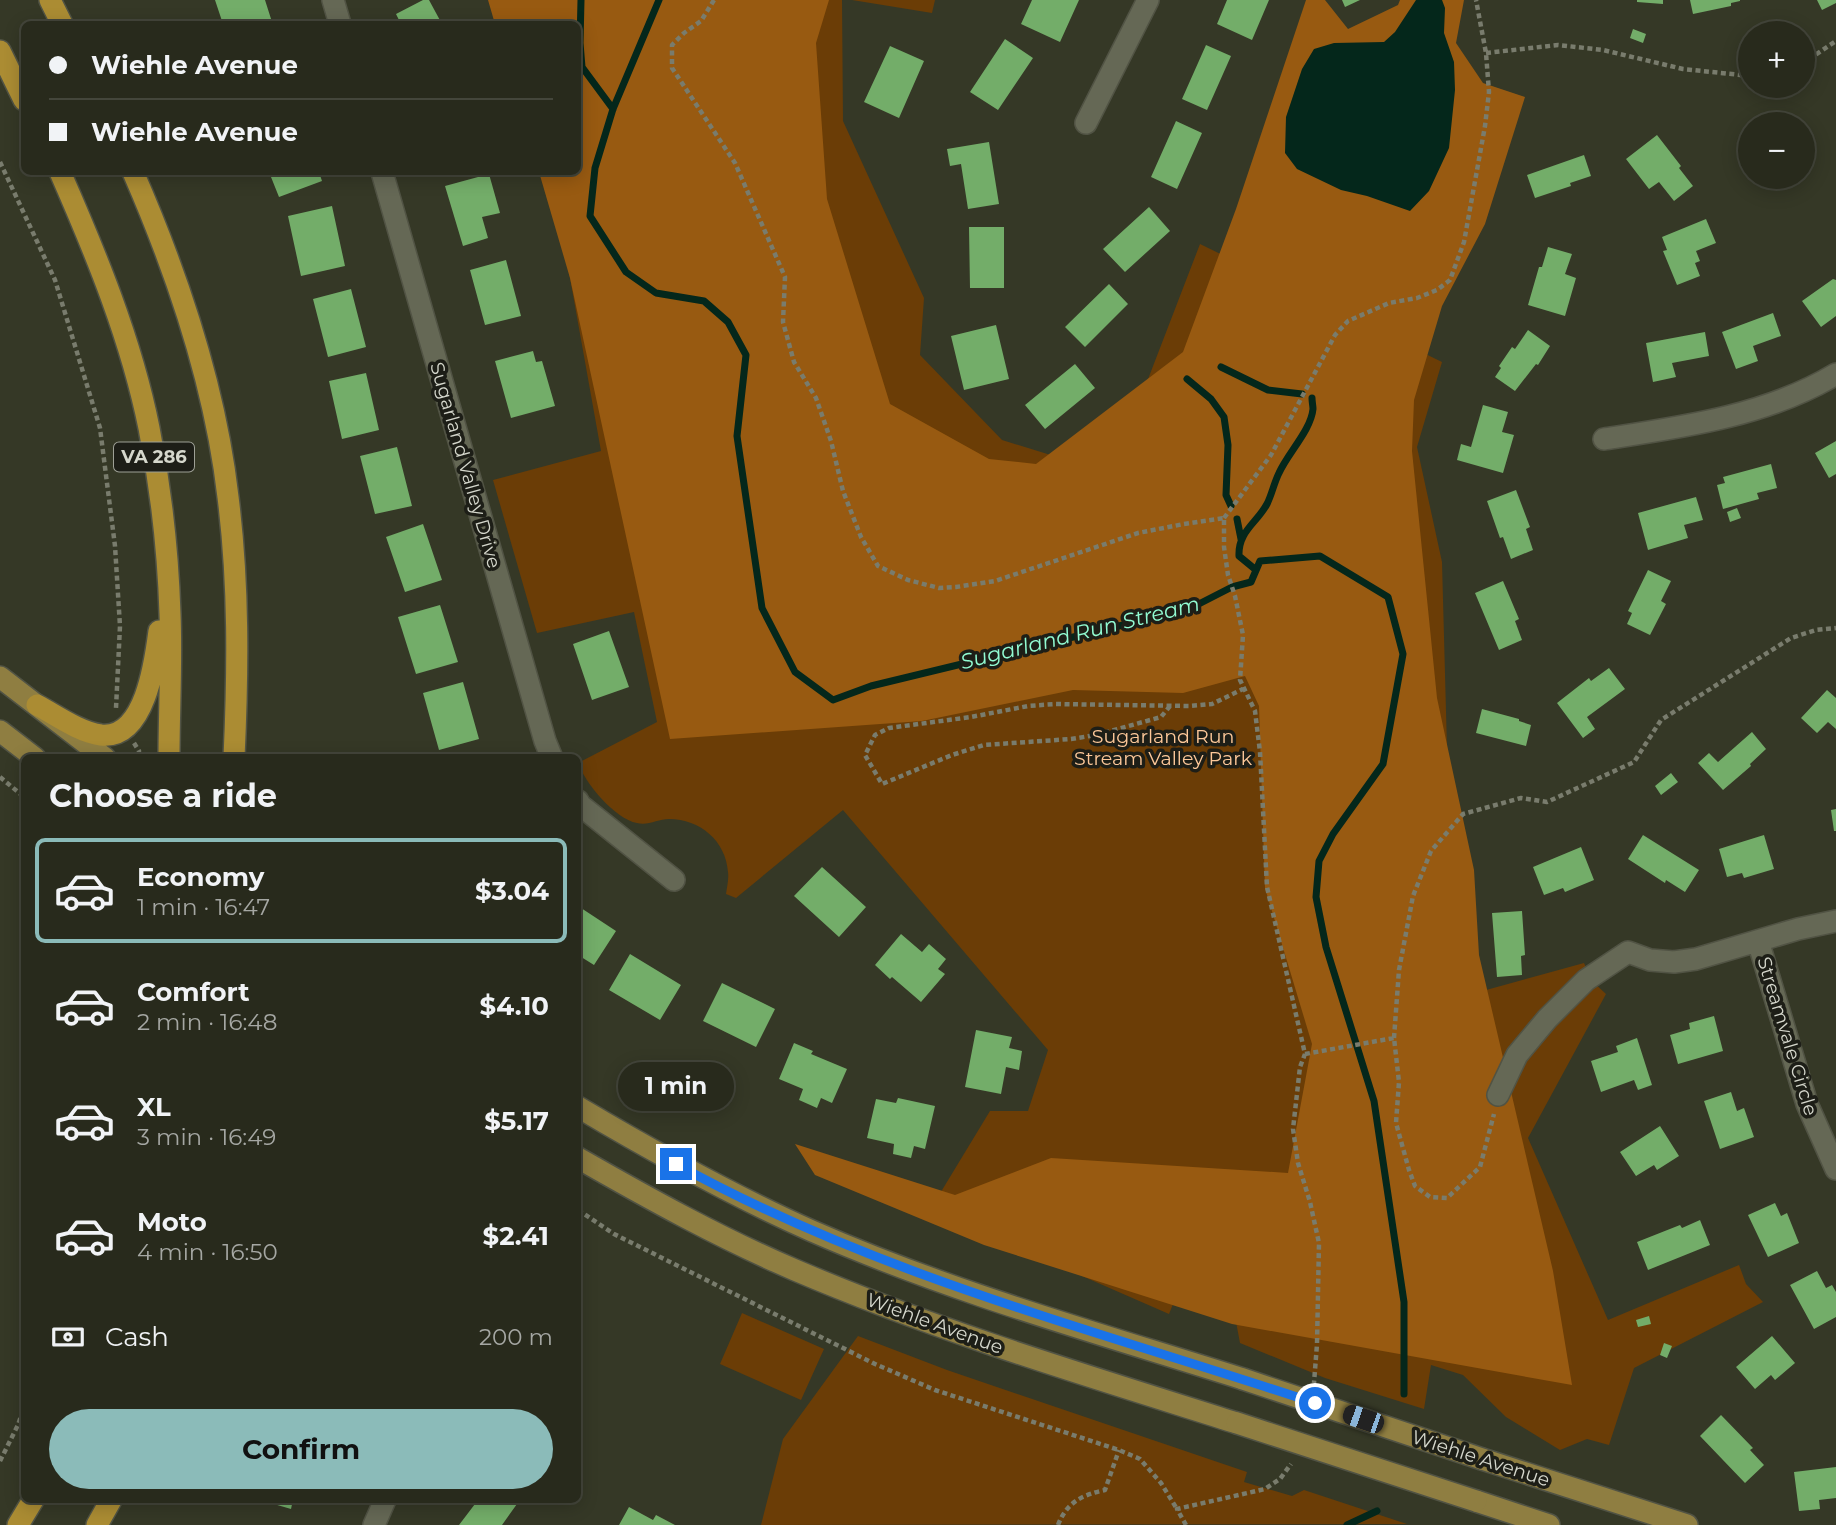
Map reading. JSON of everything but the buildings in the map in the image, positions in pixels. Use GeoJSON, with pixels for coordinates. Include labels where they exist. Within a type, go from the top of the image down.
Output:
{"type":"FeatureCollection","features":[{"type":"Feature","properties":{"kind":"highway"},"geometry":{"type":"LineString","coordinates":[[50,0],[60,21]]}},
{"type":"Feature","properties":{"kind":"highway"},"geometry":{"type":"LineString","coordinates":[[0,51],[21,94]]}},
{"type":"Feature","properties":{"kind":"highway","name":"VA 286"},"geometry":{"type":"LineString","coordinates":[[61,175],[88,237],[131,354],[149,427],[168,563],[169,754]]}},
{"type":"Feature","properties":{"kind":"highway","name":"VA 286"},"geometry":{"type":"LineString","coordinates":[[133,175],[158,230],[186,309],[215,419],[228,495],[235,565],[237,636],[234,754]]}},
{"type":"Feature","properties":{"kind":"highway"},"geometry":{"type":"LineString","coordinates":[[37,705],[82,729],[100,735],[125,729],[143,702],[155,660],[168,563]]}},
{"type":"Feature","properties":{"kind":"highway"},"geometry":{"type":"LineString","coordinates":[[18,1525],[31,1503]]}},
{"type":"Feature","properties":{"kind":"highway"},"geometry":{"type":"LineString","coordinates":[[97,1525],[109,1503]]}},
{"type":"Feature","properties":{"kind":"main road"},"geometry":{"type":"LineString","coordinates":[[0,677],[100,754]]}},
{"type":"Feature","properties":{"kind":"main road"},"geometry":{"type":"LineString","coordinates":[[0,731],[30,754]]}},
{"type":"Feature","properties":{"kind":"main road","name":"Wiehle Avenue"},"geometry":{"type":"LineString","coordinates":[[581,1109],[696,1175],[755,1205],[814,1232],[932,1278],[1687,1525]]}},
{"type":"Feature","properties":{"kind":"main road","name":"Wiehle Avenue"},"geometry":{"type":"LineString","coordinates":[[581,1160],[716,1233],[793,1269],[881,1305],[984,1342],[1549,1525]]}},
{"type":"Feature","properties":{"kind":"street"},"geometry":{"type":"LineString","coordinates":[[333,0],[339,21]]}},
{"type":"Feature","properties":{"kind":"street"},"geometry":{"type":"LineString","coordinates":[[1086,123],[1148,0]]}},
{"type":"Feature","properties":{"kind":"street","name":"Sugarland Valley Drive"},"geometry":{"type":"LineString","coordinates":[[383,175],[550,754]]}},
{"type":"Feature","properties":{"kind":"street"},"geometry":{"type":"LineString","coordinates":[[1604,439],[1693,425],[1739,414],[1784,399],[1836,374]]}},
{"type":"Feature","properties":{"kind":"street"},"geometry":{"type":"LineString","coordinates":[[581,806],[674,880]]}},
{"type":"Feature","properties":{"kind":"street"},"geometry":{"type":"LineString","coordinates":[[1498,1095],[1517,1055],[1547,1019],[1586,980],[1628,952],[1650,960],[1674,962],[1696,959],[1798,929],[1836,921]]}},
{"type":"Feature","properties":{"kind":"street","name":"Streamvale Circle"},"geometry":{"type":"LineString","coordinates":[[1758,941],[1807,1104],[1836,1169]]}},
{"type":"Feature","properties":{"kind":"street"},"geometry":{"type":"LineString","coordinates":[[374,1525],[384,1503]]}},
{"type":"Feature","properties":{"kind":"path"},"geometry":{"type":"LineString","coordinates":[[714,0],[701,21],[672,45],[672,68],[734,163],[785,277],[783,322],[793,362],[816,398],[831,441],[843,491],[861,537],[878,566],[908,580],[939,588],[956,587],[995,581],[1138,533],[1224,518]]}},
{"type":"Feature","properties":{"kind":"path"},"geometry":{"type":"LineString","coordinates":[[1314,1385],[1319,1243],[1298,1163],[1293,1129],[1300,1067],[1305,1054],[1267,887],[1260,752],[1255,711],[1240,680],[1243,635],[1228,575],[1224,518],[1271,455],[1335,335],[1348,321],[1389,303],[1417,298],[1437,290],[1450,280],[1464,243],[1489,92],[1486,53],[1476,0]]}},
{"type":"Feature","properties":{"kind":"path"},"geometry":{"type":"LineString","coordinates":[[1815,55],[1836,41]]}},
{"type":"Feature","properties":{"kind":"path"},"geometry":{"type":"LineString","coordinates":[[1486,53],[1558,45],[1603,50],[1683,69],[1738,75]]}},
{"type":"Feature","properties":{"kind":"path"},"geometry":{"type":"LineString","coordinates":[[0,162],[55,280],[100,428],[115,546],[120,626],[116,711]]}},
{"type":"Feature","properties":{"kind":"path"},"geometry":{"type":"LineString","coordinates":[[1498,1095],[1480,1167],[1447,1198],[1430,1197],[1415,1186],[1396,1123],[1399,1082],[1394,1038],[1399,970],[1413,897],[1431,851],[1462,814],[1521,798],[1548,802],[1634,762],[1661,720],[1791,638],[1816,630],[1836,628]]}},
{"type":"Feature","properties":{"kind":"path"},"geometry":{"type":"LineString","coordinates":[[1170,706],[1161,717],[1096,735],[1071,740],[984,745],[881,784],[865,755],[875,735],[889,728],[971,718],[1028,706],[1212,704],[1243,689]]}},
{"type":"Feature","properties":{"kind":"path"},"geometry":{"type":"LineString","coordinates":[[0,777],[21,794]]}},
{"type":"Feature","properties":{"kind":"path"},"geometry":{"type":"LineString","coordinates":[[1305,1054],[1394,1038]]}},
{"type":"Feature","properties":{"kind":"path"},"geometry":{"type":"LineString","coordinates":[[581,1212],[614,1234],[875,1364],[935,1390],[1119,1450],[1139,1459],[1161,1483],[1186,1525]]}},
{"type":"Feature","properties":{"kind":"path"},"geometry":{"type":"LineString","coordinates":[[0,1461],[21,1416]]}},
{"type":"Feature","properties":{"kind":"path"},"geometry":{"type":"LineString","coordinates":[[1058,1525],[1063,1513],[1074,1502],[1105,1490],[1119,1450]]}},
{"type":"Feature","properties":{"kind":"path"},"geometry":{"type":"LineString","coordinates":[[1177,1509],[1265,1489],[1280,1479],[1291,1464]]}},
{"type":"Feature","properties":{"kind":"green space","name":"Sugarland Run Stream Valley Park"},"geometry":{"type":"Polygon","coordinates":[[[578,0],[842,0],[843,121],[924,298],[920,355],[1002,440],[1099,470],[1135,413],[1200,244],[1442,362],[1417,447],[1442,562],[1448,785],[1439,1003],[1584,963],[1592,981],[1606,994],[1528,1138],[1608,1320],[1739,1265],[1746,1284],[1763,1302],[1634,1368],[1609,1445],[1587,1439],[1560,1450],[1506,1417],[1463,1375],[1431,1365],[1424,1409],[1325,1378],[1240,1343],[1233,1306],[1180,1287],[1169,1314],[1050,1262],[933,1205],[990,1111],[1028,1111],[1048,1050],[843,810],[736,898],[726,894],[726,861],[717,842],[709,834],[680,820],[665,819],[641,824],[628,820],[611,808],[587,780],[581,769],[581,761],[657,722],[634,612],[537,633],[493,480],[601,451],[552,175],[581,175],[581,21],[578,21],[578,0]]]}},
{"type":"Feature","properties":{"kind":"green space"},"geometry":{"type":"Polygon","coordinates":[[[852,0],[935,0],[932,13],[852,0]]]}},
{"type":"Feature","properties":{"kind":"green space"},"geometry":{"type":"Polygon","coordinates":[[[742,1313],[824,1349],[801,1400],[720,1364],[742,1313]]]}},
{"type":"Feature","properties":{"kind":"green space"},"geometry":{"type":"Polygon","coordinates":[[[858,1336],[947,1370],[1247,1472],[1244,1482],[1292,1496],[1304,1490],[1407,1524],[761,1525],[783,1439],[858,1336]]]}},
{"type":"Feature","properties":{"kind":"shaded area","name":"Sugarland Run Stream Valley Park"},"geometry":{"type":"Polygon","coordinates":[[[488,0],[829,0],[816,43],[827,199],[890,404],[989,459],[1036,464],[1183,352],[1236,209],[1306,0],[1325,0],[1348,29],[1398,5],[1400,0],[1464,0],[1456,43],[1483,83],[1525,97],[1485,224],[1442,306],[1414,400],[1412,451],[1437,698],[1474,870],[1479,955],[1553,1271],[1572,1385],[1232,1324],[984,1245],[815,1175],[795,1144],[955,1195],[1051,1158],[1288,1173],[1312,1044],[1265,888],[1259,706],[1245,676],[1183,693],[1073,690],[922,721],[670,739],[570,278],[540,175],[581,175],[581,21],[494,21],[488,0]]]}},
{"type":"Feature","properties":{"kind":"shaded area"},"geometry":{"type":"Polygon","coordinates":[[[1416,0],[1442,0],[1445,8],[1444,33],[1454,62],[1455,90],[1449,148],[1429,191],[1410,211],[1341,190],[1297,169],[1285,153],[1286,117],[1302,69],[1314,49],[1334,43],[1384,42],[1395,32],[1416,0]]]}},
{"type":"Feature","properties":{"kind":"waterway"},"geometry":{"type":"LineString","coordinates":[[581,0],[581,21]]}},
{"type":"Feature","properties":{"kind":"waterway","name":"Sugarland Run Stream"},"geometry":{"type":"LineString","coordinates":[[659,0],[613,109],[595,168],[590,216],[626,272],[656,293],[704,301],[728,322],[746,355],[737,436],[762,608],[795,672],[833,700],[871,686],[1189,609],[1232,587],[1251,582],[1260,561],[1320,556],[1388,597],[1403,654],[1383,764],[1333,834],[1319,861],[1316,897],[1326,947],[1374,1101],[1404,1302],[1404,1394]]}},
{"type":"Feature","properties":{"kind":"waterway"},"geometry":{"type":"LineString","coordinates":[[581,55],[582,67],[613,109]]}},
{"type":"Feature","properties":{"kind":"waterway"},"geometry":{"type":"LineString","coordinates":[[1221,367],[1268,390],[1302,394]]}},
{"type":"Feature","properties":{"kind":"waterway"},"geometry":{"type":"LineString","coordinates":[[1187,379],[1211,399],[1224,417],[1228,445],[1226,495],[1231,506]]}},
{"type":"Feature","properties":{"kind":"waterway"},"geometry":{"type":"LineString","coordinates":[[1256,570],[1239,556],[1242,540],[1263,511],[1283,465],[1308,425],[1313,409],[1312,398]]}},
{"type":"Feature","properties":{"kind":"waterway"},"geometry":{"type":"LineString","coordinates":[[1237,519],[1241,539]]}},
{"type":"Feature","properties":{"kind":"waterway","name":"Sugarland Run Stream"},"geometry":{"type":"LineString","coordinates":[[1347,1525],[1377,1511]]}},
{"type":"Feature","properties":{"kind":"route"},"geometry":{"type":"LineString","coordinates":[[676,1164],[814,1232],[932,1278],[1315,1403]]}}]}
